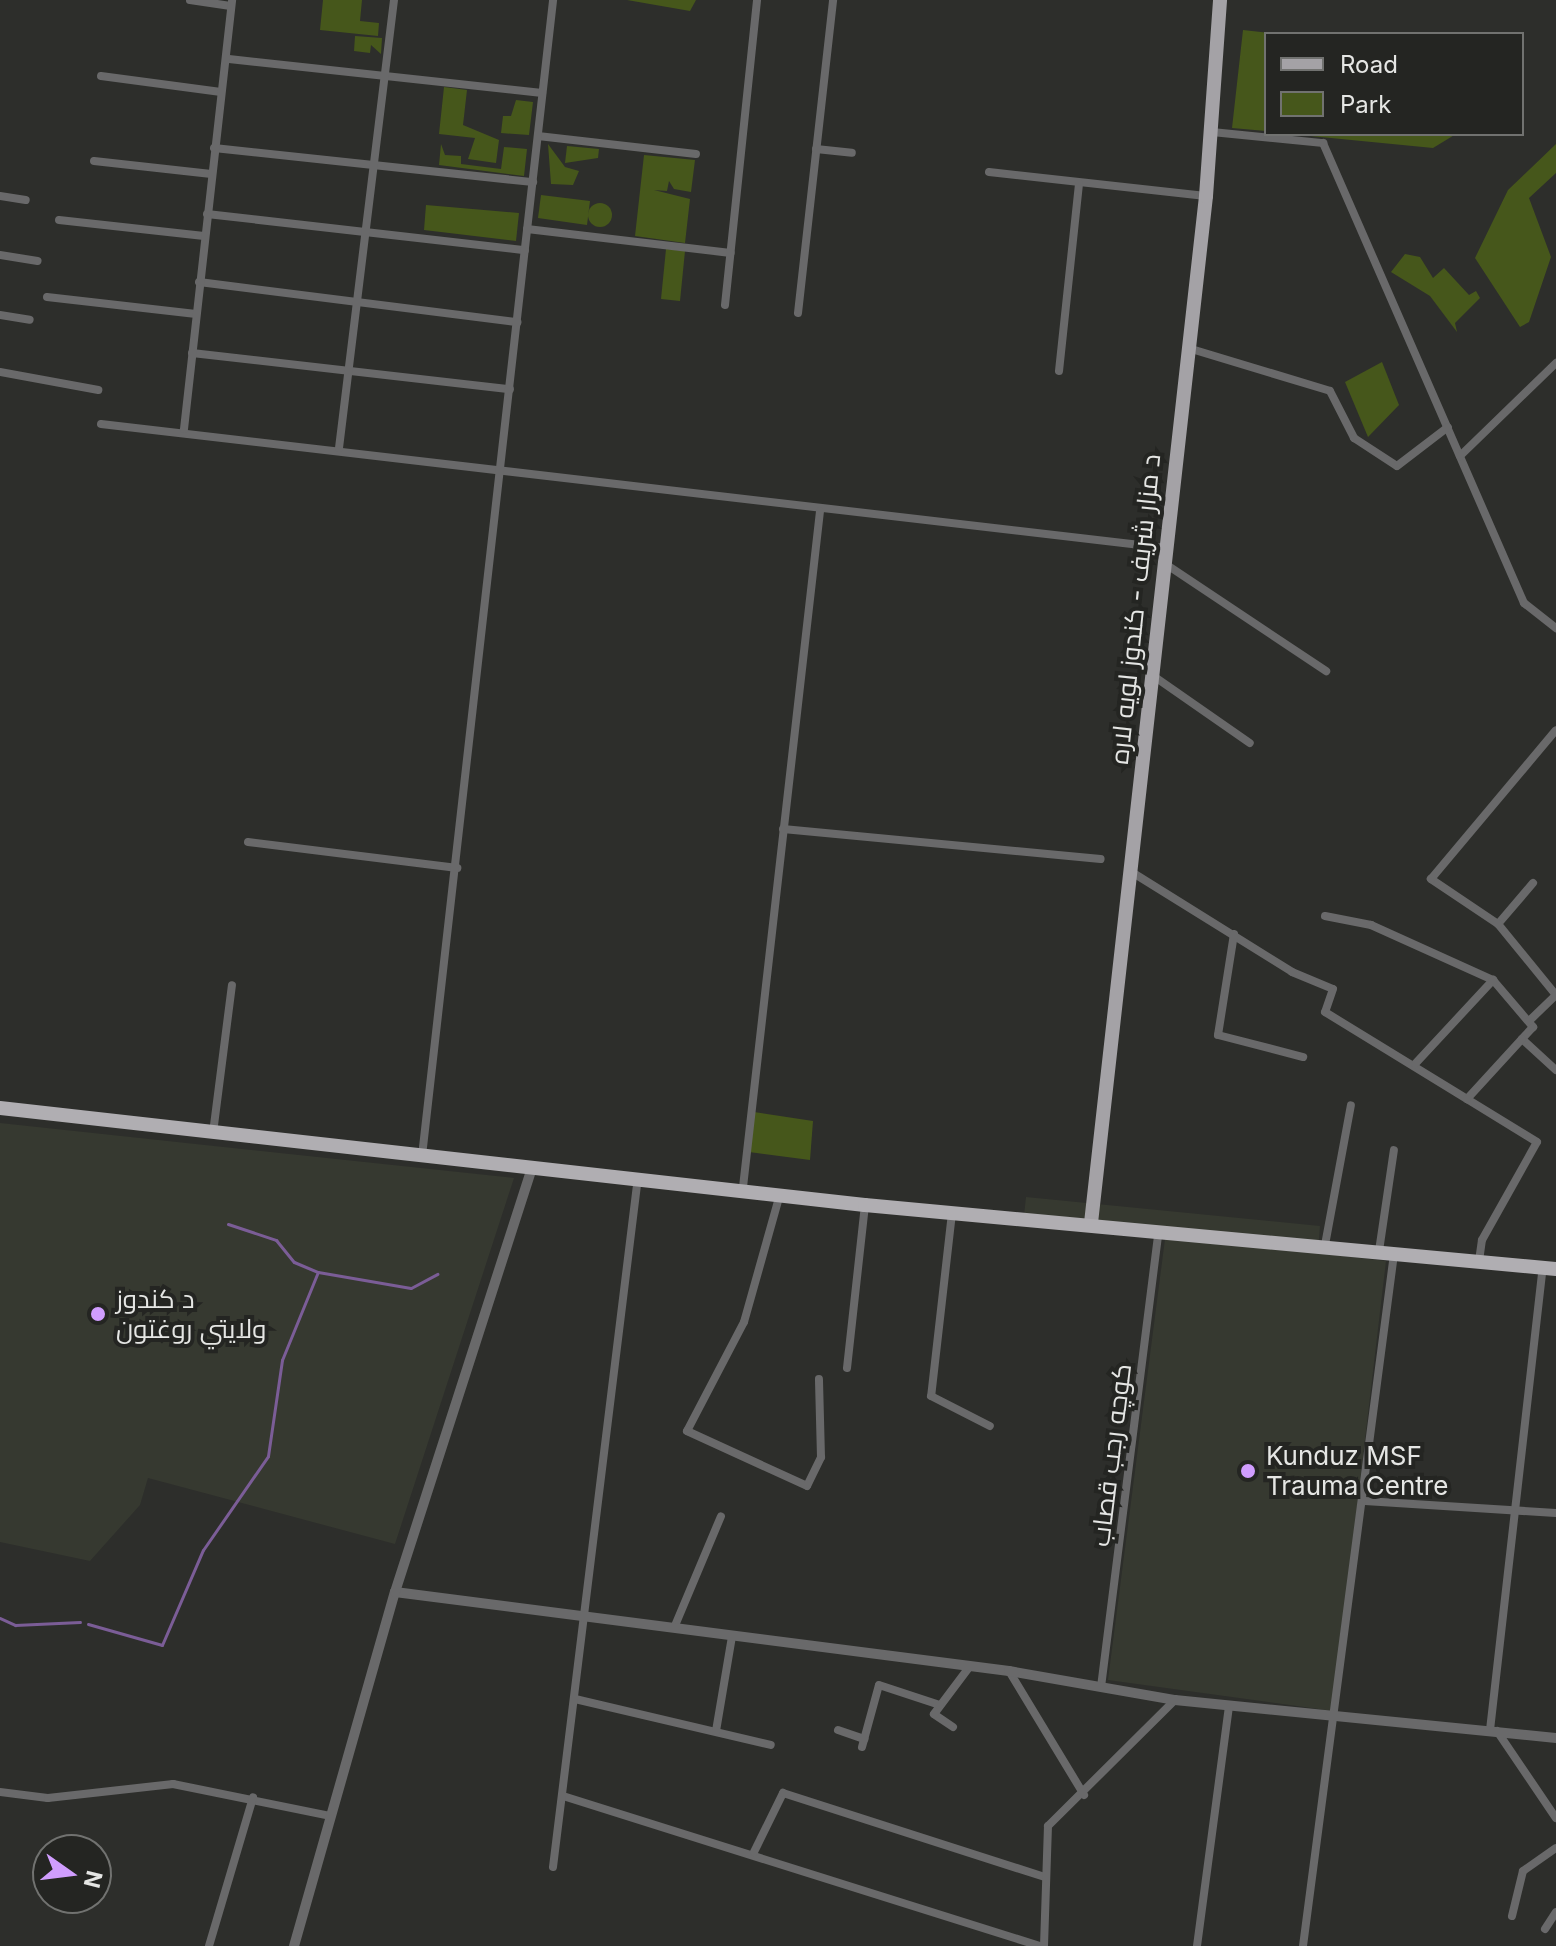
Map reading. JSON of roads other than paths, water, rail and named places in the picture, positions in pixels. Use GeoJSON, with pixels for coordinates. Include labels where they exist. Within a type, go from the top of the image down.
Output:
{"type":"FeatureCollection","features":[{"type":"Feature","properties":{"kind":"highway"},"geometry":{"type":"LineString","coordinates":[[0,1108],[422,1157],[743,1187],[865,1205],[1159,1228],[1549,1268]]}},
{"type":"Feature","properties":{"kind":"main road","name":"د مزار شریف - کندوز لویه لاره"},"geometry":{"type":"LineString","coordinates":[[1091,1223],[1206,196],[1220,0]]}},
{"type":"Feature","properties":{"kind":"street"},"geometry":{"type":"LineString","coordinates":[[184,429],[214,148],[221,92],[229,59],[231,3],[190,0]]}},
{"type":"Feature","properties":{"kind":"street"},"geometry":{"type":"LineString","coordinates":[[339,448],[394,0]]}},
{"type":"Feature","properties":{"kind":"street"},"geometry":{"type":"LineString","coordinates":[[422,1157],[553,0]]}},
{"type":"Feature","properties":{"kind":"street"},"geometry":{"type":"LineString","coordinates":[[725,305],[757,0]]}},
{"type":"Feature","properties":{"kind":"street"},"geometry":{"type":"LineString","coordinates":[[798,313],[833,0]]}},
{"type":"Feature","properties":{"kind":"street"},"geometry":{"type":"LineString","coordinates":[[229,59],[542,93]]}},
{"type":"Feature","properties":{"kind":"street"},"geometry":{"type":"LineString","coordinates":[[101,76],[221,92]]}},
{"type":"Feature","properties":{"kind":"street"},"geometry":{"type":"LineString","coordinates":[[1212,132],[1323,143],[1524,603],[1556,628]]}},
{"type":"Feature","properties":{"kind":"street"},"geometry":{"type":"LineString","coordinates":[[538,136],[696,154]]}},
{"type":"Feature","properties":{"kind":"street"},"geometry":{"type":"LineString","coordinates":[[214,148],[533,182]]}},
{"type":"Feature","properties":{"kind":"street"},"geometry":{"type":"LineString","coordinates":[[816,149],[852,153]]}},
{"type":"Feature","properties":{"kind":"street"},"geometry":{"type":"LineString","coordinates":[[94,161],[211,174]]}},
{"type":"Feature","properties":{"kind":"street"},"geometry":{"type":"LineString","coordinates":[[989,172],[1206,196]]}},
{"type":"Feature","properties":{"kind":"street"},"geometry":{"type":"LineString","coordinates":[[1059,371],[1079,184]]}},
{"type":"Feature","properties":{"kind":"street"},"geometry":{"type":"LineString","coordinates":[[0,196],[26,200]]}},
{"type":"Feature","properties":{"kind":"street"},"geometry":{"type":"LineString","coordinates":[[207,214],[525,250]]}},
{"type":"Feature","properties":{"kind":"street"},"geometry":{"type":"LineString","coordinates":[[59,220],[204,236]]}},
{"type":"Feature","properties":{"kind":"street"},"geometry":{"type":"LineString","coordinates":[[527,229],[731,253]]}},
{"type":"Feature","properties":{"kind":"street"},"geometry":{"type":"LineString","coordinates":[[0,255],[38,261]]}},
{"type":"Feature","properties":{"kind":"street"},"geometry":{"type":"LineString","coordinates":[[199,282],[517,322]]}},
{"type":"Feature","properties":{"kind":"street"},"geometry":{"type":"LineString","coordinates":[[47,297],[196,314]]}},
{"type":"Feature","properties":{"kind":"street"},"geometry":{"type":"LineString","coordinates":[[0,315],[30,320]]}},
{"type":"Feature","properties":{"kind":"street"},"geometry":{"type":"LineString","coordinates":[[1187,348],[1330,391],[1354,438],[1397,466],[1448,427]]}},
{"type":"Feature","properties":{"kind":"street"},"geometry":{"type":"LineString","coordinates":[[192,353],[510,389]]}},
{"type":"Feature","properties":{"kind":"street"},"geometry":{"type":"LineString","coordinates":[[1460,456],[1556,363]]}},
{"type":"Feature","properties":{"kind":"street"},"geometry":{"type":"LineString","coordinates":[[0,372],[98,390]]}},
{"type":"Feature","properties":{"kind":"street"},"geometry":{"type":"LineString","coordinates":[[101,424],[184,429],[339,448],[1165,555],[1326,671]]}},
{"type":"Feature","properties":{"kind":"street"},"geometry":{"type":"LineString","coordinates":[[743,1187],[820,511]]}},
{"type":"Feature","properties":{"kind":"street"},"geometry":{"type":"LineString","coordinates":[[1152,675],[1250,743]]}},
{"type":"Feature","properties":{"kind":"street"},"geometry":{"type":"LineString","coordinates":[[1467,1099],[1522,1039],[1529,1021],[1556,995],[1498,924],[1450,898],[1432,874],[1556,730]]}},
{"type":"Feature","properties":{"kind":"street"},"geometry":{"type":"LineString","coordinates":[[783,829],[1101,859]]}},
{"type":"Feature","properties":{"kind":"street"},"geometry":{"type":"LineString","coordinates":[[248,842],[457,868]]}},
{"type":"Feature","properties":{"kind":"street"},"geometry":{"type":"LineString","coordinates":[[1130,871],[1333,989],[1325,1012],[1415,1064],[1537,1142],[1482,1240],[1479,1261]]}},
{"type":"Feature","properties":{"kind":"street"},"geometry":{"type":"LineString","coordinates":[[1498,924],[1533,883]]}},
{"type":"Feature","properties":{"kind":"street"},"geometry":{"type":"LineString","coordinates":[[1325,916],[1371,925],[1493,980],[1529,1021]]}},
{"type":"Feature","properties":{"kind":"street"},"geometry":{"type":"LineString","coordinates":[[1234,934],[1218,1035],[1303,1057]]}},
{"type":"Feature","properties":{"kind":"street"},"geometry":{"type":"LineString","coordinates":[[1415,1064],[1493,980]]}},
{"type":"Feature","properties":{"kind":"street"},"geometry":{"type":"LineString","coordinates":[[213,1134],[232,985]]}},
{"type":"Feature","properties":{"kind":"street"},"geometry":{"type":"LineString","coordinates":[[1522,1039],[1556,1070]]}},
{"type":"Feature","properties":{"kind":"street"},"geometry":{"type":"LineString","coordinates":[[1325,1245],[1351,1105]]}},
{"type":"Feature","properties":{"kind":"street"},"geometry":{"type":"LineString","coordinates":[[1303,1946],[1365,1501],[1394,1150]]}},
{"type":"Feature","properties":{"kind":"street"},"geometry":{"type":"LineString","coordinates":[[294,1946],[395,1592],[532,1167]]}},
{"type":"Feature","properties":{"kind":"street"},"geometry":{"type":"LineString","coordinates":[[553,1867],[638,1176]]}},
{"type":"Feature","properties":{"kind":"street"},"geometry":{"type":"LineString","coordinates":[[780,1193],[744,1322],[687,1431],[807,1486],[821,1457],[819,1379]]}},
{"type":"Feature","properties":{"kind":"street"},"geometry":{"type":"LineString","coordinates":[[847,1368],[865,1205]]}},
{"type":"Feature","properties":{"kind":"street"},"geometry":{"type":"LineString","coordinates":[[952,1212],[931,1396],[990,1426]]}},
{"type":"Feature","properties":{"kind":"street","name":"کوچه رجب قصاب"},"geometry":{"type":"LineString","coordinates":[[1101,1687],[1159,1228]]}},
{"type":"Feature","properties":{"kind":"street"},"geometry":{"type":"LineString","coordinates":[[1549,1268],[1517,1508],[1493,1731],[1556,1818]]}},
{"type":"Feature","properties":{"kind":"street"},"geometry":{"type":"LineString","coordinates":[[1365,1501],[1517,1508],[1556,1513]]}},
{"type":"Feature","properties":{"kind":"street"},"geometry":{"type":"LineString","coordinates":[[674,1628],[721,1516]]}},
{"type":"Feature","properties":{"kind":"street"},"geometry":{"type":"LineString","coordinates":[[395,1592],[1009,1671],[1175,1700],[1556,1738]]}},
{"type":"Feature","properties":{"kind":"street"},"geometry":{"type":"LineString","coordinates":[[716,1731],[732,1636]]}},
{"type":"Feature","properties":{"kind":"street"},"geometry":{"type":"LineString","coordinates":[[953,1727],[934,1714],[970,1666]]}},
{"type":"Feature","properties":{"kind":"street"},"geometry":{"type":"LineString","coordinates":[[1009,1671],[1084,1795]]}},
{"type":"Feature","properties":{"kind":"street"},"geometry":{"type":"LineString","coordinates":[[838,1730],[863,1743],[879,1685],[940,1705]]}},
{"type":"Feature","properties":{"kind":"street"},"geometry":{"type":"LineString","coordinates":[[575,1699],[771,1745]]}},
{"type":"Feature","properties":{"kind":"street"},"geometry":{"type":"LineString","coordinates":[[563,1796],[754,1852],[1042,1946],[1048,1826],[1084,1795],[1175,1700]]}},
{"type":"Feature","properties":{"kind":"street"},"geometry":{"type":"LineString","coordinates":[[1197,1946],[1229,1705]]}},
{"type":"Feature","properties":{"kind":"street"},"geometry":{"type":"LineString","coordinates":[[0,1792],[48,1798],[149,1783],[253,1797],[330,1816]]}},
{"type":"Feature","properties":{"kind":"street"},"geometry":{"type":"LineString","coordinates":[[754,1852],[783,1793],[1045,1877]]}},
{"type":"Feature","properties":{"kind":"street"},"geometry":{"type":"LineString","coordinates":[[209,1946],[253,1797]]}},
{"type":"Feature","properties":{"kind":"street"},"geometry":{"type":"LineString","coordinates":[[1512,1916],[1523,1871],[1556,1848]]}},
{"type":"Feature","properties":{"kind":"street"},"geometry":{"type":"LineString","coordinates":[[1545,1929],[1556,1912]]}},
{"type":"Feature","properties":{"kind":"waterway"},"geometry":{"type":"LineString","coordinates":[[228,1224],[276,1240],[294,1262],[318,1272],[411,1288],[437,1274]]}},
{"type":"Feature","properties":{"kind":"waterway"},"geometry":{"type":"LineString","coordinates":[[88,1624],[162,1645],[203,1550],[268,1456],[282,1360],[318,1272]]}},
{"type":"Feature","properties":{"kind":"waterway"},"geometry":{"type":"LineString","coordinates":[[0,1618],[15,1625],[80,1622]]}},
{"type":"Feature","properties":{"kind":"place","name":"د کندوز ولایتي روغتون"},"geometry":{"type":"Point","coordinates":[98,1314]}},
{"type":"Feature","properties":{"kind":"place","name":"Kunduz MSF Trauma Centre"},"geometry":{"type":"Point","coordinates":[1248,1471]}}]}
